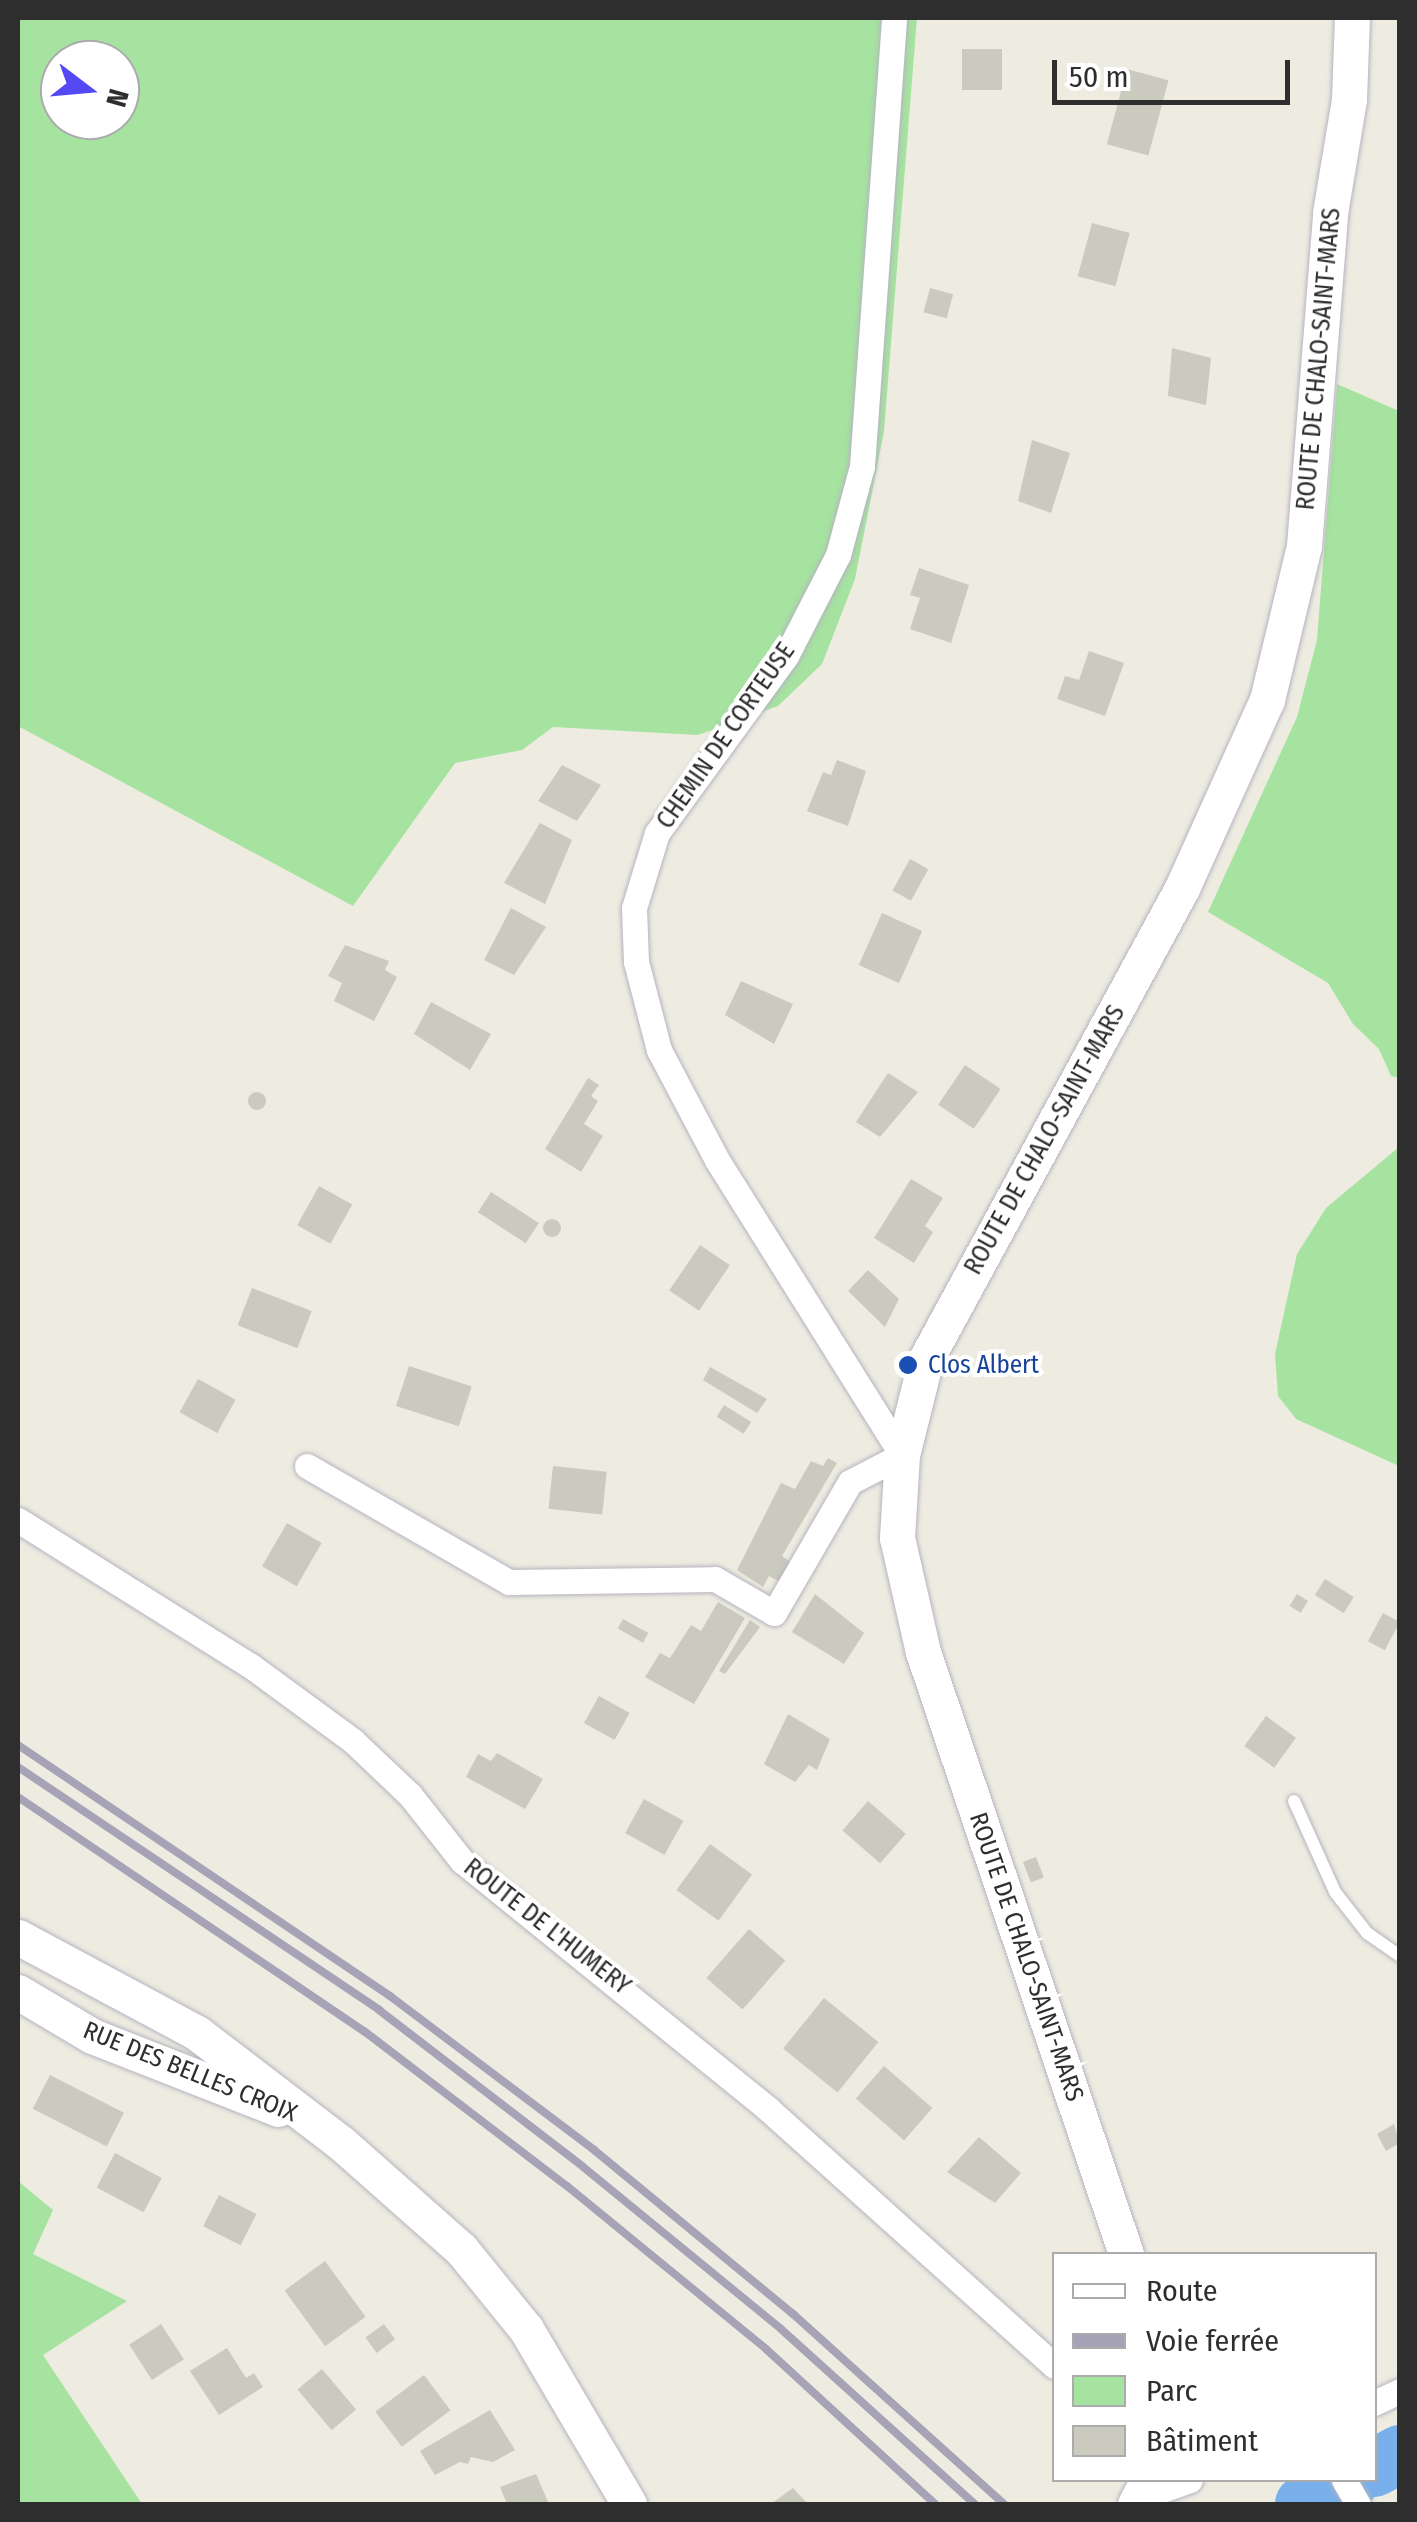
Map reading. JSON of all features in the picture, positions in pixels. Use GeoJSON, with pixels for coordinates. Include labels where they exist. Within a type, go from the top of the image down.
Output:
{"type":"FeatureCollection","features":[{"type":"Feature","properties":{"kind":"main road","name":"ROUTE DE CHALO-SAINT-MARS"},"geometry":{"type":"LineString","coordinates":[[1125,2252],[923,1652],[897,1538],[902,1455],[926,1358],[1182,888],[1267,700],[1304,546],[1330,213],[1349,99],[1352,18]]}},
{"type":"Feature","properties":{"kind":"main road","name":"RUE DES BELLES CROIX"},"geometry":{"type":"LineString","coordinates":[[18,1937],[198,2033],[311,2121],[462,2248],[526,2328],[629,2504]]}},
{"type":"Feature","properties":{"kind":"main road","name":"RUE DES BELLES CROIX"},"geometry":{"type":"LineString","coordinates":[[18,1992],[92,2036],[311,2121]]}},
{"type":"Feature","properties":{"kind":"main road"},"geometry":{"type":"LineString","coordinates":[[182,2072],[198,2033]]}},
{"type":"Feature","properties":{"kind":"street","name":"CHEMIN DE CORTEUSE"},"geometry":{"type":"LineString","coordinates":[[894,18],[862,466],[838,555],[786,656],[657,832],[634,908],[636,962],[659,1050],[717,1160],[902,1455]]}},
{"type":"Feature","properties":{"kind":"street"},"geometry":{"type":"LineString","coordinates":[[307,1466],[509,1582],[715,1579],[774,1613],[850,1482],[902,1455]]}},
{"type":"Feature","properties":{"kind":"street","name":"ROUTE DE L'HUMERY"},"geometry":{"type":"LineString","coordinates":[[18,1520],[252,1666],[354,1741],[410,1795],[462,1861],[768,2109],[1052,2364]]}},
{"type":"Feature","properties":{"kind":"street"},"geometry":{"type":"LineString","coordinates":[[1377,2402],[1400,2391]]}},
{"type":"Feature","properties":{"kind":"street"},"geometry":{"type":"LineString","coordinates":[[1141,2494],[1183,2482]]}},
{"type":"Feature","properties":{"kind":"lane"},"geometry":{"type":"LineString","coordinates":[[1294,1800],[1335,1892],[1367,1933],[1400,1956]]}},
{"type":"Feature","properties":{"kind":"green space"},"geometry":{"type":"Polygon","coordinates":[[[18,18],[917,18],[884,431],[855,579],[822,664],[778,706],[698,735],[553,727],[522,750],[455,763],[353,906],[18,726],[18,18]]]}},
{"type":"Feature","properties":{"kind":"green space"},"geometry":{"type":"Polygon","coordinates":[[[1337,384],[1399,411],[1399,1078],[1391,1076],[1379,1049],[1353,1024],[1328,983],[1208,912],[1297,717],[1317,640],[1337,384]]]}},
{"type":"Feature","properties":{"kind":"green space"},"geometry":{"type":"Polygon","coordinates":[[[1399,1147],[1399,1466],[1296,1419],[1278,1396],[1275,1354],[1297,1254],[1326,1208],[1399,1147]]]}},
{"type":"Feature","properties":{"kind":"green space"},"geometry":{"type":"Polygon","coordinates":[[[18,2181],[53,2210],[33,2254],[127,2301],[43,2355],[142,2504],[18,2504],[18,2181]]]}},
{"type":"Feature","properties":{"kind":"building"},"geometry":{"type":"Polygon","coordinates":[[[962,49],[1002,49],[1002,90],[962,90],[962,49]]]}},
{"type":"Feature","properties":{"kind":"building"},"geometry":{"type":"Polygon","coordinates":[[[1127,69],[1169,80],[1148,155],[1107,144],[1127,69]]]}},
{"type":"Feature","properties":{"kind":"building"},"geometry":{"type":"Polygon","coordinates":[[[1092,223],[1130,233],[1115,286],[1078,276],[1092,223]]]}},
{"type":"Feature","properties":{"kind":"building"},"geometry":{"type":"Polygon","coordinates":[[[930,288],[953,294],[947,318],[924,312],[930,288]]]}},
{"type":"Feature","properties":{"kind":"building"},"geometry":{"type":"Polygon","coordinates":[[[1172,348],[1211,358],[1206,405],[1168,396],[1172,348]]]}},
{"type":"Feature","properties":{"kind":"building"},"geometry":{"type":"Polygon","coordinates":[[[1032,440],[1070,453],[1051,513],[1018,501],[1032,440]]]}},
{"type":"Feature","properties":{"kind":"building"},"geometry":{"type":"Polygon","coordinates":[[[919,568],[969,585],[951,643],[910,629],[920,598],[910,595],[919,568]]]}},
{"type":"Feature","properties":{"kind":"building"},"geometry":{"type":"Polygon","coordinates":[[[1089,651],[1124,663],[1105,716],[1057,699],[1065,676],[1079,680],[1089,651]]]}},
{"type":"Feature","properties":{"kind":"building"},"geometry":{"type":"Polygon","coordinates":[[[837,760],[866,771],[848,826],[807,811],[823,772],[831,775],[837,760]]]}},
{"type":"Feature","properties":{"kind":"building"},"geometry":{"type":"Polygon","coordinates":[[[562,765],[601,785],[577,821],[538,801],[562,765]]]}},
{"type":"Feature","properties":{"kind":"building"},"geometry":{"type":"Polygon","coordinates":[[[540,823],[572,840],[545,904],[504,883],[540,823]]]}},
{"type":"Feature","properties":{"kind":"building"},"geometry":{"type":"Polygon","coordinates":[[[910,859],[928,869],[911,901],[893,890],[910,859]]]}},
{"type":"Feature","properties":{"kind":"building"},"geometry":{"type":"Polygon","coordinates":[[[511,908],[546,927],[514,975],[484,960],[511,908]]]}},
{"type":"Feature","properties":{"kind":"building"},"geometry":{"type":"Polygon","coordinates":[[[882,913],[922,931],[899,983],[859,965],[882,913]]]}},
{"type":"Feature","properties":{"kind":"building"},"geometry":{"type":"Polygon","coordinates":[[[345,945],[389,961],[385,970],[397,977],[374,1021],[334,1001],[342,983],[328,976],[345,945]]]}},
{"type":"Feature","properties":{"kind":"building"},"geometry":{"type":"Polygon","coordinates":[[[741,981],[793,1004],[774,1044],[725,1015],[741,981]]]}},
{"type":"Feature","properties":{"kind":"building"},"geometry":{"type":"Polygon","coordinates":[[[431,1002],[491,1034],[470,1070],[414,1034],[431,1002]]]}},
{"type":"Feature","properties":{"kind":"building"},"geometry":{"type":"Polygon","coordinates":[[[965,1065],[1001,1089],[974,1129],[938,1105],[965,1065]]]}},
{"type":"Feature","properties":{"kind":"building"},"geometry":{"type":"Polygon","coordinates":[[[888,1073],[918,1092],[880,1137],[856,1122],[888,1073]]]}},
{"type":"Feature","properties":{"kind":"building"},"geometry":{"type":"Polygon","coordinates":[[[588,1078],[599,1085],[591,1096],[598,1101],[584,1124],[603,1136],[581,1172],[545,1149],[588,1078]]]}},
{"type":"Feature","properties":{"kind":"building"},"geometry":{"type":"Polygon","coordinates":[[[257,1092],[266,1101],[257,1110],[248,1101],[257,1092]]]}},
{"type":"Feature","properties":{"kind":"building"},"geometry":{"type":"Polygon","coordinates":[[[911,1179],[943,1198],[925,1226],[933,1232],[914,1263],[874,1238],[911,1179]]]}},
{"type":"Feature","properties":{"kind":"building"},"geometry":{"type":"Polygon","coordinates":[[[319,1186],[352,1204],[330,1244],[297,1225],[319,1186]]]}},
{"type":"Feature","properties":{"kind":"building"},"geometry":{"type":"Polygon","coordinates":[[[491,1192],[539,1223],[526,1243],[478,1212],[491,1192]]]}},
{"type":"Feature","properties":{"kind":"building"},"geometry":{"type":"Polygon","coordinates":[[[552,1219],[561,1228],[552,1237],[543,1228],[552,1219]]]}},
{"type":"Feature","properties":{"kind":"building"},"geometry":{"type":"Polygon","coordinates":[[[700,1245],[730,1265],[699,1311],[669,1291],[700,1245]]]}},
{"type":"Feature","properties":{"kind":"building"},"geometry":{"type":"Polygon","coordinates":[[[868,1270],[899,1299],[885,1327],[848,1291],[868,1270]]]}},
{"type":"Feature","properties":{"kind":"building"},"geometry":{"type":"Polygon","coordinates":[[[252,1288],[312,1311],[297,1348],[238,1325],[252,1288]]]}},
{"type":"Feature","properties":{"kind":"building"},"geometry":{"type":"Polygon","coordinates":[[[409,1366],[472,1386],[459,1426],[396,1406],[409,1366]]]}},
{"type":"Feature","properties":{"kind":"building"},"geometry":{"type":"Polygon","coordinates":[[[710,1367],[767,1399],[757,1413],[703,1380],[710,1367]]]}},
{"type":"Feature","properties":{"kind":"building"},"geometry":{"type":"Polygon","coordinates":[[[198,1379],[236,1400],[217,1433],[180,1412],[198,1379]]]}},
{"type":"Feature","properties":{"kind":"building"},"geometry":{"type":"Polygon","coordinates":[[[724,1405],[751,1422],[744,1434],[717,1417],[724,1405]]]}},
{"type":"Feature","properties":{"kind":"building"},"geometry":{"type":"Polygon","coordinates":[[[828,1458],[837,1463],[782,1556],[792,1563],[780,1582],[769,1576],[763,1587],[737,1570],[781,1483],[795,1489],[811,1461],[823,1466],[828,1458]]]}},
{"type":"Feature","properties":{"kind":"building"},"geometry":{"type":"Polygon","coordinates":[[[553,1466],[607,1472],[602,1514],[549,1509],[553,1466]]]}},
{"type":"Feature","properties":{"kind":"building"},"geometry":{"type":"Polygon","coordinates":[[[287,1523],[322,1543],[297,1586],[262,1566],[287,1523]]]}},
{"type":"Feature","properties":{"kind":"building"},"geometry":{"type":"Polygon","coordinates":[[[1325,1579],[1354,1597],[1344,1613],[1315,1595],[1325,1579]]]}},
{"type":"Feature","properties":{"kind":"building"},"geometry":{"type":"Polygon","coordinates":[[[815,1594],[864,1633],[844,1664],[792,1632],[815,1594]]]}},
{"type":"Feature","properties":{"kind":"building"},"geometry":{"type":"Polygon","coordinates":[[[1297,1594],[1308,1601],[1301,1613],[1290,1606],[1297,1594]]]}},
{"type":"Feature","properties":{"kind":"building"},"geometry":{"type":"Polygon","coordinates":[[[718,1602],[745,1618],[694,1704],[645,1677],[660,1653],[670,1658],[691,1625],[701,1631],[718,1602]]]}},
{"type":"Feature","properties":{"kind":"building"},"geometry":{"type":"Polygon","coordinates":[[[1383,1613],[1400,1622],[1385,1650],[1368,1641],[1383,1613]]]}},
{"type":"Feature","properties":{"kind":"building"},"geometry":{"type":"Polygon","coordinates":[[[623,1619],[648,1633],[643,1643],[618,1629],[623,1619]]]}},
{"type":"Feature","properties":{"kind":"building"},"geometry":{"type":"Polygon","coordinates":[[[750,1620],[760,1627],[725,1674],[719,1671],[750,1620]]]}},
{"type":"Feature","properties":{"kind":"building"},"geometry":{"type":"Polygon","coordinates":[[[599,1696],[630,1713],[615,1740],[584,1723],[599,1696]]]}},
{"type":"Feature","properties":{"kind":"building"},"geometry":{"type":"Polygon","coordinates":[[[788,1714],[830,1739],[817,1770],[809,1765],[795,1782],[764,1764],[788,1714]]]}},
{"type":"Feature","properties":{"kind":"building"},"geometry":{"type":"Polygon","coordinates":[[[1266,1716],[1296,1738],[1274,1768],[1244,1746],[1266,1716]]]}},
{"type":"Feature","properties":{"kind":"building"},"geometry":{"type":"Polygon","coordinates":[[[497,1753],[543,1779],[525,1809],[466,1777],[478,1754],[491,1761],[497,1753]]]}},
{"type":"Feature","properties":{"kind":"building"},"geometry":{"type":"Polygon","coordinates":[[[644,1799],[683,1821],[664,1855],[625,1833],[644,1799]]]}},
{"type":"Feature","properties":{"kind":"building"},"geometry":{"type":"Polygon","coordinates":[[[868,1801],[906,1834],[880,1863],[842,1830],[868,1801]]]}},
{"type":"Feature","properties":{"kind":"building"},"geometry":{"type":"Polygon","coordinates":[[[710,1844],[752,1875],[719,1921],[676,1890],[710,1844]]]}},
{"type":"Feature","properties":{"kind":"building"},"geometry":{"type":"Polygon","coordinates":[[[1036,1857],[1044,1878],[1031,1883],[1023,1862],[1036,1857]]]}},
{"type":"Feature","properties":{"kind":"building"},"geometry":{"type":"Polygon","coordinates":[[[749,1929],[785,1960],[743,2010],[706,1978],[749,1929]]]}},
{"type":"Feature","properties":{"kind":"building"},"geometry":{"type":"Polygon","coordinates":[[[824,1998],[878,2042],[837,2093],[783,2049],[824,1998]]]}},
{"type":"Feature","properties":{"kind":"building"},"geometry":{"type":"Polygon","coordinates":[[[884,2066],[932,2108],[904,2140],[856,2098],[884,2066]]]}},
{"type":"Feature","properties":{"kind":"building"},"geometry":{"type":"Polygon","coordinates":[[[50,2075],[124,2113],[107,2147],[33,2109],[50,2075]]]}},
{"type":"Feature","properties":{"kind":"building"},"geometry":{"type":"Polygon","coordinates":[[[1394,2124],[1400,2143],[1386,2151],[1377,2134],[1394,2124]]]}},
{"type":"Feature","properties":{"kind":"building"},"geometry":{"type":"Polygon","coordinates":[[[979,2137],[1021,2173],[995,2203],[947,2172],[979,2137]]]}},
{"type":"Feature","properties":{"kind":"building"},"geometry":{"type":"Polygon","coordinates":[[[115,2153],[162,2178],[143,2212],[97,2187],[115,2153]]]}},
{"type":"Feature","properties":{"kind":"building"},"geometry":{"type":"Polygon","coordinates":[[[219,2195],[256,2214],[241,2245],[203,2226],[219,2195]]]}},
{"type":"Feature","properties":{"kind":"building"},"geometry":{"type":"Polygon","coordinates":[[[325,2261],[366,2317],[325,2346],[285,2290],[325,2261]]]}},
{"type":"Feature","properties":{"kind":"building"},"geometry":{"type":"Polygon","coordinates":[[[161,2324],[184,2359],[152,2380],[129,2345],[161,2324]]]}},
{"type":"Feature","properties":{"kind":"building"},"geometry":{"type":"Polygon","coordinates":[[[384,2324],[395,2339],[377,2353],[365,2338],[384,2324]]]}},
{"type":"Feature","properties":{"kind":"building"},"geometry":{"type":"Polygon","coordinates":[[[227,2348],[246,2378],[254,2373],[263,2387],[219,2415],[190,2371],[227,2348]]]}},
{"type":"Feature","properties":{"kind":"building"},"geometry":{"type":"Polygon","coordinates":[[[322,2369],[356,2410],[332,2430],[297,2390],[322,2369]]]}},
{"type":"Feature","properties":{"kind":"building"},"geometry":{"type":"Polygon","coordinates":[[[424,2375],[450,2410],[402,2447],[375,2412],[424,2375]]]}},
{"type":"Feature","properties":{"kind":"building"},"geometry":{"type":"Polygon","coordinates":[[[490,2410],[515,2450],[493,2462],[471,2457],[468,2464],[460,2462],[435,2475],[420,2451],[490,2410]]]}},
{"type":"Feature","properties":{"kind":"building"},"geometry":{"type":"Polygon","coordinates":[[[536,2474],[549,2504],[507,2504],[500,2487],[536,2474]]]}},
{"type":"Feature","properties":{"kind":"building"},"geometry":{"type":"Polygon","coordinates":[[[793,2488],[808,2504],[770,2504],[775,2501],[793,2488]]]}},
{"type":"Feature","properties":{"kind":"waterway"},"geometry":{"type":"LineString","coordinates":[[1377,2466],[1400,2454]]}},
{"type":"Feature","properties":{"kind":"waterway"},"geometry":{"type":"LineString","coordinates":[[1304,2504],[1347,2482]]}},
{"type":"Feature","properties":{"kind":"railway"},"geometry":{"type":"LineString","coordinates":[[18,1745],[390,1996],[594,2150],[793,2314],[1004,2504]]}},
{"type":"Feature","properties":{"kind":"railway"},"geometry":{"type":"LineString","coordinates":[[18,1767],[379,2010],[582,2166],[781,2329],[975,2504]]}},
{"type":"Feature","properties":{"kind":"railway"},"geometry":{"type":"LineString","coordinates":[[18,1797],[364,2031],[567,2186],[766,2349],[935,2504]]}},
{"type":"Feature","properties":{"kind":"place","name":"Clos Albert"},"geometry":{"type":"Point","coordinates":[908,1365]}}]}
